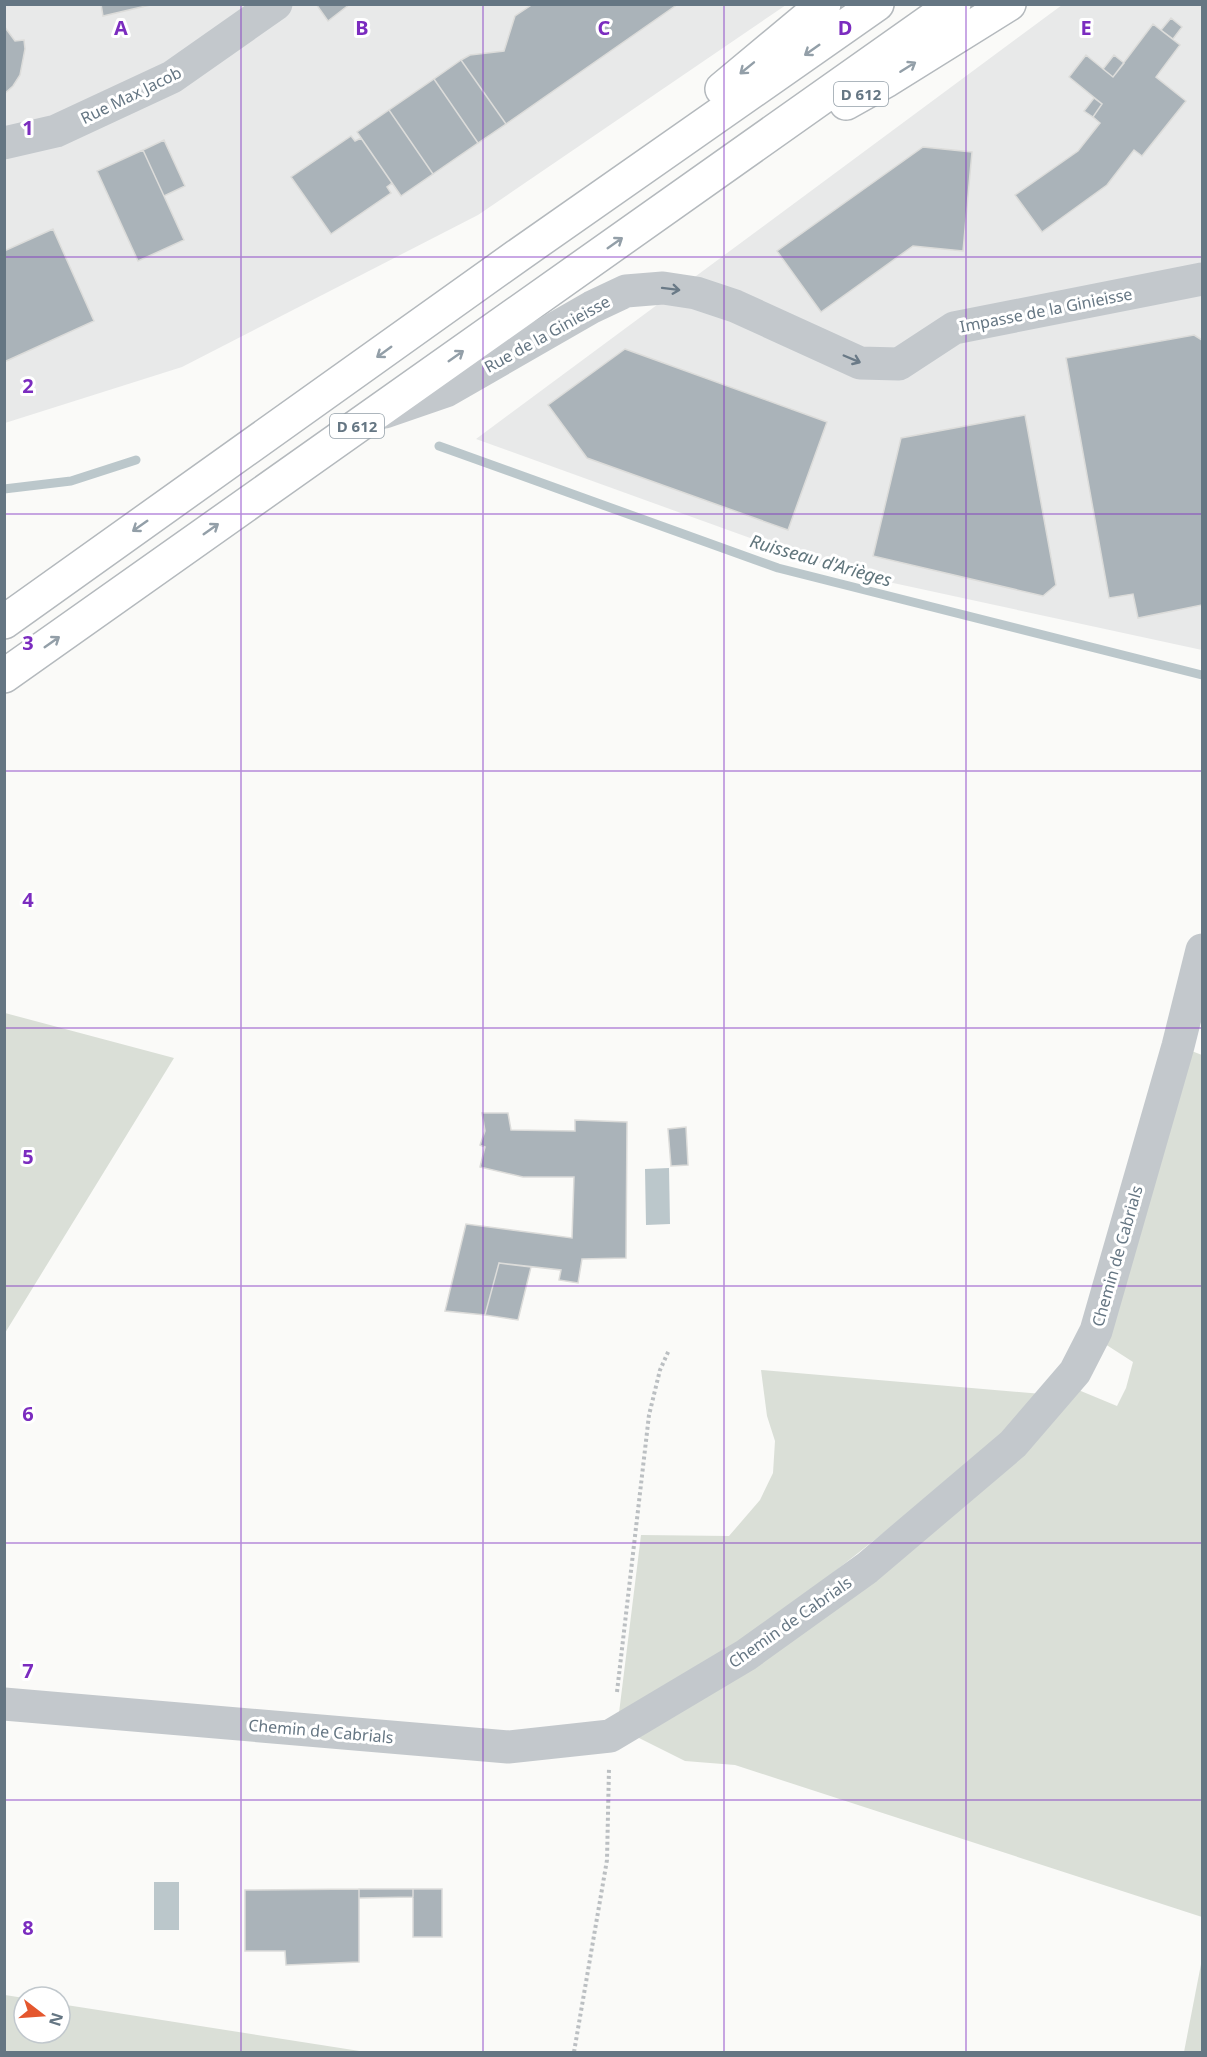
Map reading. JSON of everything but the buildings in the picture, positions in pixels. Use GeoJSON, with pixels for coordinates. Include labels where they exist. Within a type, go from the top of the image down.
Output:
{"type":"FeatureCollection","features":[{"type":"Feature","properties":{"kind":"highway","name":"D 612"},"geometry":{"type":"LineString","coordinates":[[517,256],[824,4]]}},
{"type":"Feature","properties":{"kind":"highway","name":"D 612"},"geometry":{"type":"LineString","coordinates":[[4,622],[517,256],[877,4]]}},
{"type":"Feature","properties":{"kind":"highway","name":"D 612"},"geometry":{"type":"LineString","coordinates":[[4,676],[954,4]]}},
{"type":"Feature","properties":{"kind":"highway","name":"D 612"},"geometry":{"type":"LineString","coordinates":[[710,176],[887,80],[1009,4]]}},
{"type":"Feature","properties":{"kind":"street","name":"Rue Max Jacob"},"geometry":{"type":"LineString","coordinates":[[4,143],[56,131],[172,77],[276,4]]}},
{"type":"Feature","properties":{"kind":"street","name":"Impasse de la Ginieisse"},"geometry":{"type":"LineString","coordinates":[[899,364],[954,328],[1203,279]]}},
{"type":"Feature","properties":{"kind":"street","name":"Rue de la Ginieisse"},"geometry":{"type":"LineString","coordinates":[[370,418],[446,390],[592,307],[626,291],[663,288],[696,293],[735,306],[860,363],[899,364]]}},
{"type":"Feature","properties":{"kind":"street","name":"Chemin de Cabrials"},"geometry":{"type":"LineString","coordinates":[[4,1704],[508,1747],[610,1736],[746,1655],[867,1568],[1013,1444],[1075,1372],[1096,1331],[1178,1046],[1203,950]]}},
{"type":"Feature","properties":{"kind":"path"},"geometry":{"type":"LineString","coordinates":[[574,2052],[607,1860],[610,1736],[616,1702],[649,1415],[660,1370],[669,1350]]}},
{"type":"Feature","properties":{"kind":"shaded area"},"geometry":{"type":"Polygon","coordinates":[[[5,5],[786,5],[478,215],[182,367],[5,423],[5,5]]]}},
{"type":"Feature","properties":{"kind":"shaded area"},"geometry":{"type":"Polygon","coordinates":[[[1062,5],[1202,5],[1202,650],[847,573],[476,439],[1062,5]]]}},
{"type":"Feature","properties":{"kind":"shaded area"},"geometry":{"type":"Polygon","coordinates":[[[4,1013],[174,1058],[5,1333],[4,1013]]]}},
{"type":"Feature","properties":{"kind":"shaded area"},"geometry":{"type":"Polygon","coordinates":[[[1189,1050],[1202,1055],[1202,1917],[735,1765],[685,1761],[631,1734],[1076,1389],[1117,1406],[1126,1388],[1133,1362],[1105,1344],[1189,1050]]]}},
{"type":"Feature","properties":{"kind":"shaded area"},"geometry":{"type":"Polygon","coordinates":[[[669,1168],[670,1224],[646,1225],[645,1169],[669,1168]]]}},
{"type":"Feature","properties":{"kind":"shaded area"},"geometry":{"type":"Polygon","coordinates":[[[761,1370],[1042,1394],[973,1462],[747,1641],[619,1713],[641,1535],[729,1536],[760,1500],[773,1473],[775,1441],[767,1416],[761,1370]]]}},
{"type":"Feature","properties":{"kind":"shaded area"},"geometry":{"type":"Polygon","coordinates":[[[154,1882],[179,1882],[179,1930],[154,1930],[154,1882]]]}},
{"type":"Feature","properties":{"kind":"shaded area"},"geometry":{"type":"Polygon","coordinates":[[[1202,1959],[1202,2052],[1184,2052],[1202,1959]]]}},
{"type":"Feature","properties":{"kind":"shaded area"},"geometry":{"type":"Polygon","coordinates":[[[5,1995],[12,1996],[12,2045],[72,2045],[72,2006],[366,2052],[5,2052],[5,1995]]]}},
{"type":"Feature","properties":{"kind":"waterway","name":"Ruisseau d'Arièges"},"geometry":{"type":"LineString","coordinates":[[439,446],[778,568],[1202,675]]}},
{"type":"Feature","properties":{"kind":"waterway","name":"Ruisseau d'Arièges"},"geometry":{"type":"LineString","coordinates":[[4,489],[71,481],[136,460]]}}]}
